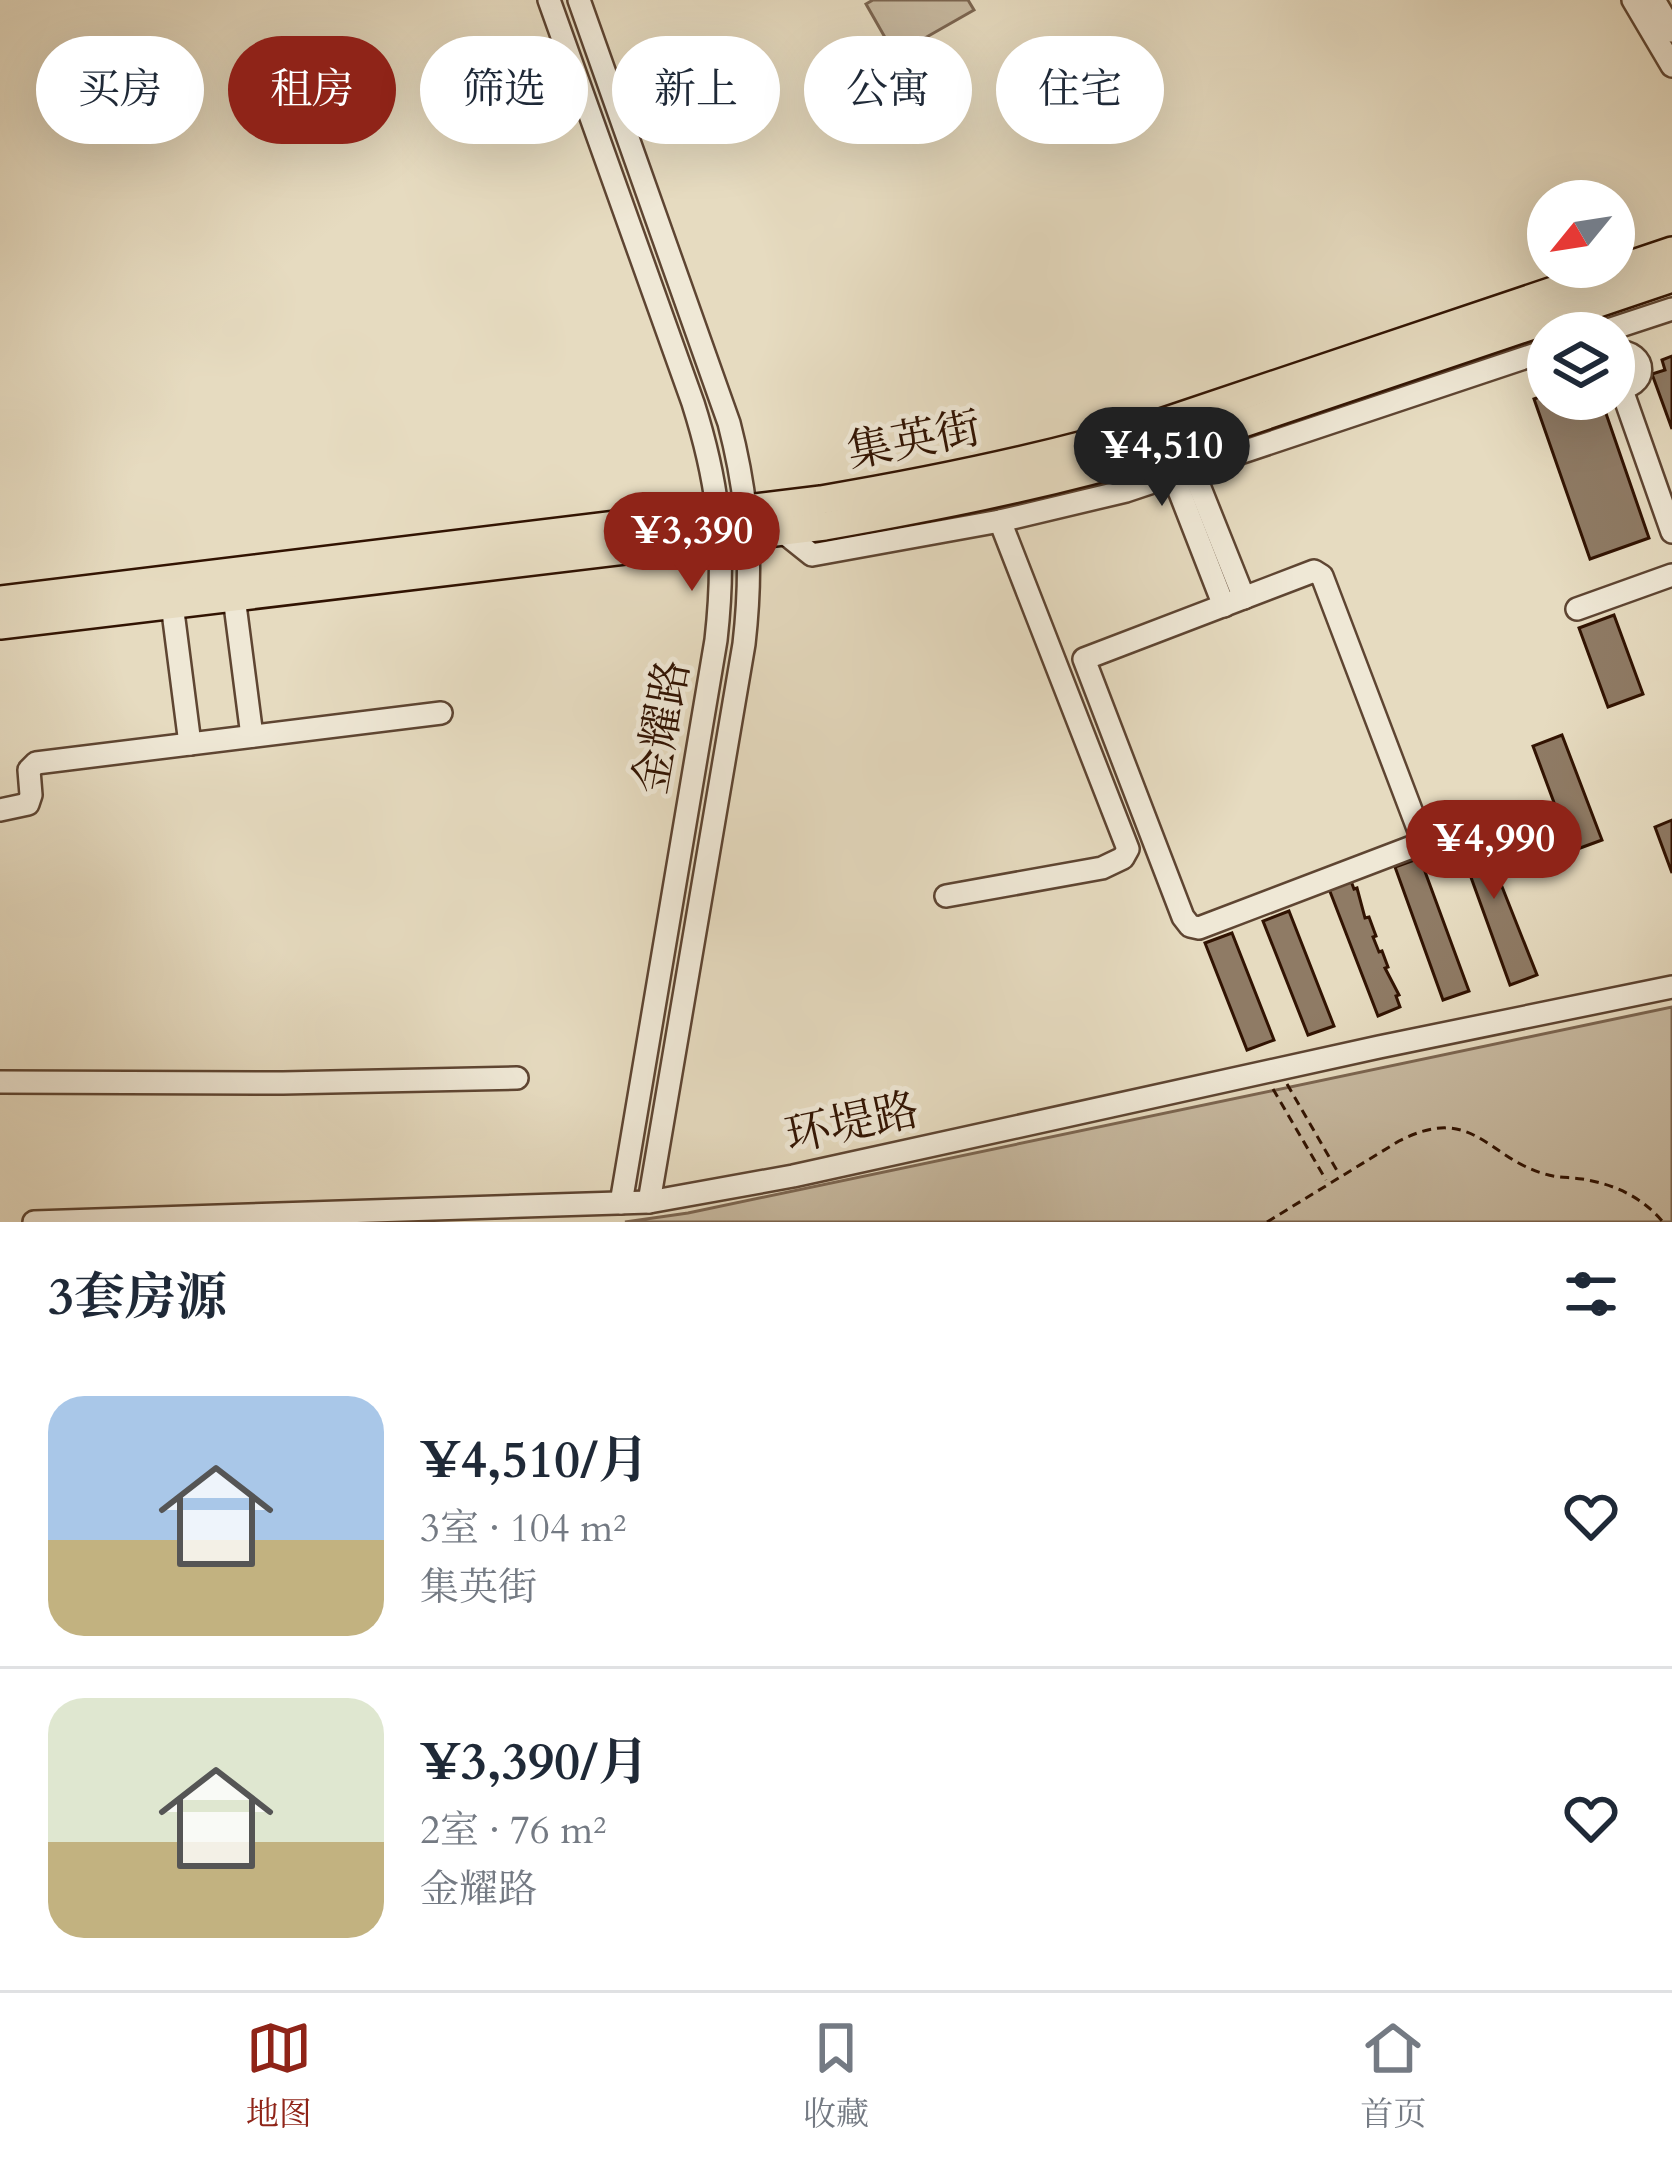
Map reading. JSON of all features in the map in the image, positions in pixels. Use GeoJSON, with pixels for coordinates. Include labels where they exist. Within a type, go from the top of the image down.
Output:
{"type":"FeatureCollection","features":[{"type":"Feature","properties":{"kind":"main road","name":"集英街"},"geometry":{"type":"LineString","coordinates":[[0,625],[234,597],[734,524],[821,500],[952,477],[1098,443],[1672,251]]}},
{"type":"Feature","properties":{"kind":"main road","name":"集英街"},"geometry":{"type":"LineString","coordinates":[[0,600],[734,524],[782,531],[957,502],[1105,467],[1672,278]]}},
{"type":"Feature","properties":{"kind":"street","name":"金耀路"},"geometry":{"type":"LineString","coordinates":[[549,0],[693,403],[750,584],[744,644],[650,1202]]}},
{"type":"Feature","properties":{"kind":"street","name":"金耀路"},"geometry":{"type":"LineString","coordinates":[[579,0],[738,456],[734,524],[716,640],[621,1203]]}},
{"type":"Feature","properties":{"kind":"street"},"geometry":{"type":"LineString","coordinates":[[1634,0],[1672,66]]}},
{"type":"Feature","properties":{"kind":"street"},"geometry":{"type":"LineString","coordinates":[[1654,0],[1672,31]]}},
{"type":"Feature","properties":{"kind":"street"},"geometry":{"type":"LineString","coordinates":[[1635,325],[1672,309]]}},
{"type":"Feature","properties":{"kind":"street"},"geometry":{"type":"LineString","coordinates":[[782,531],[812,555],[1000,521],[1126,491],[1527,357]]}},
{"type":"Feature","properties":{"kind":"street"},"geometry":{"type":"LineString","coordinates":[[1630,420],[1672,532]]}},
{"type":"Feature","properties":{"kind":"street"},"geometry":{"type":"LineString","coordinates":[[1182,471],[1234,602]]}},
{"type":"Feature","properties":{"kind":"street"},"geometry":{"type":"LineString","coordinates":[[946,896],[1102,868],[1128,849],[1000,521]]}},
{"type":"Feature","properties":{"kind":"street"},"geometry":{"type":"LineString","coordinates":[[1314,571],[1322,576],[1422,839],[1418,845],[1198,928],[1184,917],[1084,659],[1234,602],[1314,571]]}},
{"type":"Feature","properties":{"kind":"street"},"geometry":{"type":"LineString","coordinates":[[1577,610],[1672,574]]}},
{"type":"Feature","properties":{"kind":"street"},"geometry":{"type":"LineString","coordinates":[[234,597],[252,736]]}},
{"type":"Feature","properties":{"kind":"street"},"geometry":{"type":"LineString","coordinates":[[172,604],[190,744]]}},
{"type":"Feature","properties":{"kind":"street"},"geometry":{"type":"LineString","coordinates":[[0,810],[28,804],[29,770],[36,763],[441,713]]}},
{"type":"Feature","properties":{"kind":"street","name":"环堤路"},"geometry":{"type":"LineString","coordinates":[[34,1222],[650,1202],[793,1176],[1672,987]]}},
{"type":"Feature","properties":{"kind":"street"},"geometry":{"type":"LineString","coordinates":[[0,1082],[517,1078]]}},
{"type":"Feature","properties":{"kind":"path"},"geometry":{"type":"LineString","coordinates":[[1271,1071],[1340,1175]]}},
{"type":"Feature","properties":{"kind":"path"},"geometry":{"type":"LineString","coordinates":[[1271,1071],[1328,1183]]}},
{"type":"Feature","properties":{"kind":"path"},"geometry":{"type":"LineString","coordinates":[[1267,1222],[1417,1131],[1440,1128],[1478,1136],[1541,1173],[1618,1189],[1642,1202],[1663,1222]]}},
{"type":"Feature","properties":{"kind":"shaded area"},"geometry":{"type":"Polygon","coordinates":[[[873,0],[968,0],[974,10],[928,36],[884,36],[866,4],[873,0]]]}},
{"type":"Feature","properties":{"kind":"shaded area"},"geometry":{"type":"Polygon","coordinates":[[[1672,1007],[1672,1222],[625,1222],[688,1213],[1672,1007]]]}},
{"type":"Feature","properties":{"kind":"building"},"geometry":{"type":"Polygon","coordinates":[[[1672,356],[1672,429],[1652,374],[1665,370],[1662,360],[1672,356]]]}},
{"type":"Feature","properties":{"kind":"building"},"geometry":{"type":"Polygon","coordinates":[[[1541,420],[1608,420],[1649,538],[1590,559],[1541,420]]]}},
{"type":"Feature","properties":{"kind":"building"},"geometry":{"type":"Polygon","coordinates":[[[1614,615],[1643,694],[1608,707],[1579,628],[1614,615]]]}},
{"type":"Feature","properties":{"kind":"building"},"geometry":{"type":"Polygon","coordinates":[[[1562,735],[1602,840],[1572,851],[1533,746],[1562,735]]]}},
{"type":"Feature","properties":{"kind":"building"},"geometry":{"type":"Polygon","coordinates":[[[1476,816],[1537,975],[1510,985],[1452,825],[1476,816]]]}},
{"type":"Feature","properties":{"kind":"building"},"geometry":{"type":"Polygon","coordinates":[[[1672,820],[1672,873],[1655,827],[1672,820]]]}},
{"type":"Feature","properties":{"kind":"building"},"geometry":{"type":"Polygon","coordinates":[[[1420,858],[1469,991],[1443,1000],[1395,867],[1420,858]]]}},
{"type":"Feature","properties":{"kind":"building"},"geometry":{"type":"Polygon","coordinates":[[[1351,881],[1399,995],[1400,1007],[1378,1016],[1329,889],[1351,881]]]}},
{"type":"Feature","properties":{"kind":"building"},"geometry":{"type":"Polygon","coordinates":[[[1289,911],[1334,1026],[1308,1035],[1263,921],[1289,911]]]}},
{"type":"Feature","properties":{"kind":"building"},"geometry":{"type":"Polygon","coordinates":[[[1232,933],[1274,1040],[1247,1050],[1205,943],[1232,933]]]}}]}
